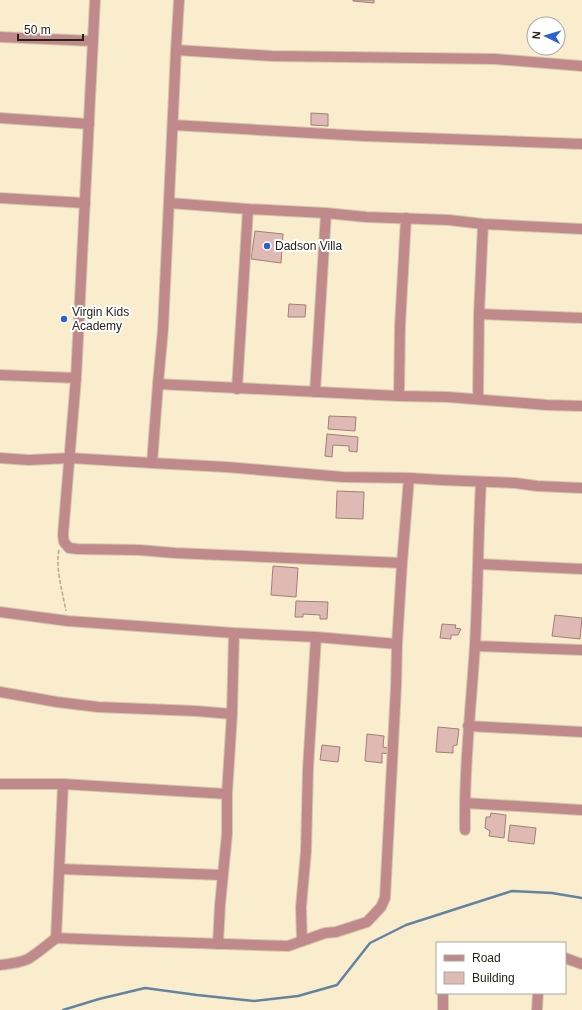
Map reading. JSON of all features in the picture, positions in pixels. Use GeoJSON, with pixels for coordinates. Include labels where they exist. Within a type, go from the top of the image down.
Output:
{"type":"FeatureCollection","features":[{"type":"Feature","properties":{"kind":"street"},"geometry":{"type":"LineString","coordinates":[[95,0],[76,378],[63,535],[64,542],[69,548],[78,549],[139,550],[175,553],[402,563]]}},
{"type":"Feature","properties":{"kind":"street"},"geometry":{"type":"LineString","coordinates":[[152,464],[163,329],[176,50],[180,0]]}},
{"type":"Feature","properties":{"kind":"street"},"geometry":{"type":"LineString","coordinates":[[0,37],[93,41]]}},
{"type":"Feature","properties":{"kind":"street"},"geometry":{"type":"LineString","coordinates":[[176,50],[272,56],[495,59],[582,66]]}},
{"type":"Feature","properties":{"kind":"street"},"geometry":{"type":"LineString","coordinates":[[0,118],[89,124]]}},
{"type":"Feature","properties":{"kind":"street"},"geometry":{"type":"LineString","coordinates":[[173,125],[364,136],[582,144]]}},
{"type":"Feature","properties":{"kind":"street"},"geometry":{"type":"LineString","coordinates":[[0,198],[85,203]]}},
{"type":"Feature","properties":{"kind":"street"},"geometry":{"type":"LineString","coordinates":[[169,203],[366,217],[448,220],[483,224],[582,229]]}},
{"type":"Feature","properties":{"kind":"street"},"geometry":{"type":"LineString","coordinates":[[237,388],[248,209]]}},
{"type":"Feature","properties":{"kind":"street"},"geometry":{"type":"LineString","coordinates":[[315,392],[326,213]]}},
{"type":"Feature","properties":{"kind":"street"},"geometry":{"type":"LineString","coordinates":[[400,396],[400,326],[406,218]]}},
{"type":"Feature","properties":{"kind":"street"},"geometry":{"type":"LineString","coordinates":[[478,399],[479,314],[483,224]]}},
{"type":"Feature","properties":{"kind":"street"},"geometry":{"type":"LineString","coordinates":[[479,314],[582,318]]}},
{"type":"Feature","properties":{"kind":"street"},"geometry":{"type":"LineString","coordinates":[[0,375],[76,378]]}},
{"type":"Feature","properties":{"kind":"street"},"geometry":{"type":"LineString","coordinates":[[158,384],[448,397],[546,405],[582,406]]}},
{"type":"Feature","properties":{"kind":"street"},"geometry":{"type":"LineString","coordinates":[[0,458],[29,460],[70,458],[152,464],[226,467],[343,477],[408,478],[516,483],[537,486],[582,488]]}},
{"type":"Feature","properties":{"kind":"street"},"geometry":{"type":"LineString","coordinates":[[0,965],[13,964],[27,959],[56,938],[288,946],[325,933],[336,932],[366,922],[381,907],[385,898],[397,644],[408,478]]}},
{"type":"Feature","properties":{"kind":"street"},"geometry":{"type":"LineString","coordinates":[[465,830],[468,726],[475,646],[479,564],[479,519],[482,482]]}},
{"type":"Feature","properties":{"kind":"street"},"geometry":{"type":"LineString","coordinates":[[479,564],[582,569]]}},
{"type":"Feature","properties":{"kind":"street"},"geometry":{"type":"LineString","coordinates":[[0,612],[68,621],[234,634],[316,637],[397,644]]}},
{"type":"Feature","properties":{"kind":"street"},"geometry":{"type":"LineString","coordinates":[[218,944],[222,875],[227,834],[227,794],[232,714],[234,634]]}},
{"type":"Feature","properties":{"kind":"street"},"geometry":{"type":"LineString","coordinates":[[302,941],[301,907],[306,851],[308,769],[316,637]]}},
{"type":"Feature","properties":{"kind":"street"},"geometry":{"type":"LineString","coordinates":[[475,646],[582,650]]}},
{"type":"Feature","properties":{"kind":"street"},"geometry":{"type":"LineString","coordinates":[[0,692],[57,702],[98,707],[232,714]]}},
{"type":"Feature","properties":{"kind":"street"},"geometry":{"type":"LineString","coordinates":[[468,726],[582,732]]}},
{"type":"Feature","properties":{"kind":"street"},"geometry":{"type":"LineString","coordinates":[[0,784],[63,784],[227,794]]}},
{"type":"Feature","properties":{"kind":"street"},"geometry":{"type":"LineString","coordinates":[[56,938],[63,784]]}},
{"type":"Feature","properties":{"kind":"street"},"geometry":{"type":"LineString","coordinates":[[465,803],[582,810]]}},
{"type":"Feature","properties":{"kind":"street"},"geometry":{"type":"LineString","coordinates":[[60,869],[222,875]]}},
{"type":"Feature","properties":{"kind":"street"},"geometry":{"type":"LineString","coordinates":[[566,958],[582,964]]}},
{"type":"Feature","properties":{"kind":"street"},"geometry":{"type":"LineString","coordinates":[[443,994],[443,1010]]}},
{"type":"Feature","properties":{"kind":"street"},"geometry":{"type":"LineString","coordinates":[[536,1010],[538,994]]}},
{"type":"Feature","properties":{"kind":"path"},"geometry":{"type":"LineString","coordinates":[[64,542],[60,547],[58,563],[68,621]]}},
{"type":"Feature","properties":{"kind":"building"},"geometry":{"type":"Polygon","coordinates":[[[374,0],[374,3],[353,1],[374,0]]]}},
{"type":"Feature","properties":{"kind":"building"},"geometry":{"type":"Polygon","coordinates":[[[311,113],[328,114],[328,126],[311,125],[311,113]]]}},
{"type":"Feature","properties":{"kind":"building","name":"Dadson Villa"},"geometry":{"type":"Polygon","coordinates":[[[255,231],[283,234],[281,263],[251,259],[255,231]]]}},
{"type":"Feature","properties":{"kind":"building"},"geometry":{"type":"Polygon","coordinates":[[[289,304],[306,305],[305,317],[288,317],[289,304]]]}},
{"type":"Feature","properties":{"kind":"building"},"geometry":{"type":"Polygon","coordinates":[[[329,416],[356,417],[355,431],[328,429],[329,416]]]}},
{"type":"Feature","properties":{"kind":"building"},"geometry":{"type":"Polygon","coordinates":[[[327,434],[358,437],[357,452],[349,451],[349,446],[333,445],[332,457],[325,456],[327,434]]]}},
{"type":"Feature","properties":{"kind":"building"},"geometry":{"type":"Polygon","coordinates":[[[337,491],[364,492],[363,519],[336,518],[337,491]]]}},
{"type":"Feature","properties":{"kind":"building"},"geometry":{"type":"Polygon","coordinates":[[[273,566],[298,568],[296,597],[271,595],[273,566]]]}},
{"type":"Feature","properties":{"kind":"building"},"geometry":{"type":"Polygon","coordinates":[[[296,601],[328,602],[327,619],[320,619],[320,615],[303,614],[303,617],[295,617],[296,601]]]}},
{"type":"Feature","properties":{"kind":"building"},"geometry":{"type":"Polygon","coordinates":[[[555,615],[582,618],[580,639],[552,636],[555,615]]]}},
{"type":"Feature","properties":{"kind":"building"},"geometry":{"type":"Polygon","coordinates":[[[442,624],[456,625],[455,628],[461,629],[458,635],[451,635],[451,639],[440,638],[442,624]]]}},
{"type":"Feature","properties":{"kind":"building"},"geometry":{"type":"Polygon","coordinates":[[[438,727],[459,729],[457,745],[453,746],[453,753],[436,752],[438,727]]]}},
{"type":"Feature","properties":{"kind":"building"},"geometry":{"type":"Polygon","coordinates":[[[367,734],[384,736],[383,747],[389,748],[389,754],[382,753],[382,763],[365,761],[367,734]]]}},
{"type":"Feature","properties":{"kind":"building"},"geometry":{"type":"Polygon","coordinates":[[[322,745],[340,747],[338,762],[320,760],[322,745]]]}},
{"type":"Feature","properties":{"kind":"building"},"geometry":{"type":"Polygon","coordinates":[[[491,813],[506,815],[504,838],[489,836],[490,831],[485,828],[486,817],[490,817],[491,813]]]}},
{"type":"Feature","properties":{"kind":"building"},"geometry":{"type":"Polygon","coordinates":[[[510,825],[536,828],[534,844],[508,841],[510,825]]]}},
{"type":"Feature","properties":{"kind":"waterway"},"geometry":{"type":"LineString","coordinates":[[63,1010],[99,999],[145,988],[254,1001],[298,996],[337,985],[370,943],[406,925],[512,891],[552,893],[582,898]]}},
{"type":"Feature","properties":{"kind":"place","name":"Dadson Villa"},"geometry":{"type":"Point","coordinates":[267,246]}},
{"type":"Feature","properties":{"kind":"place","name":"Virgin Kids Academy"},"geometry":{"type":"Point","coordinates":[64,319]}}]}
